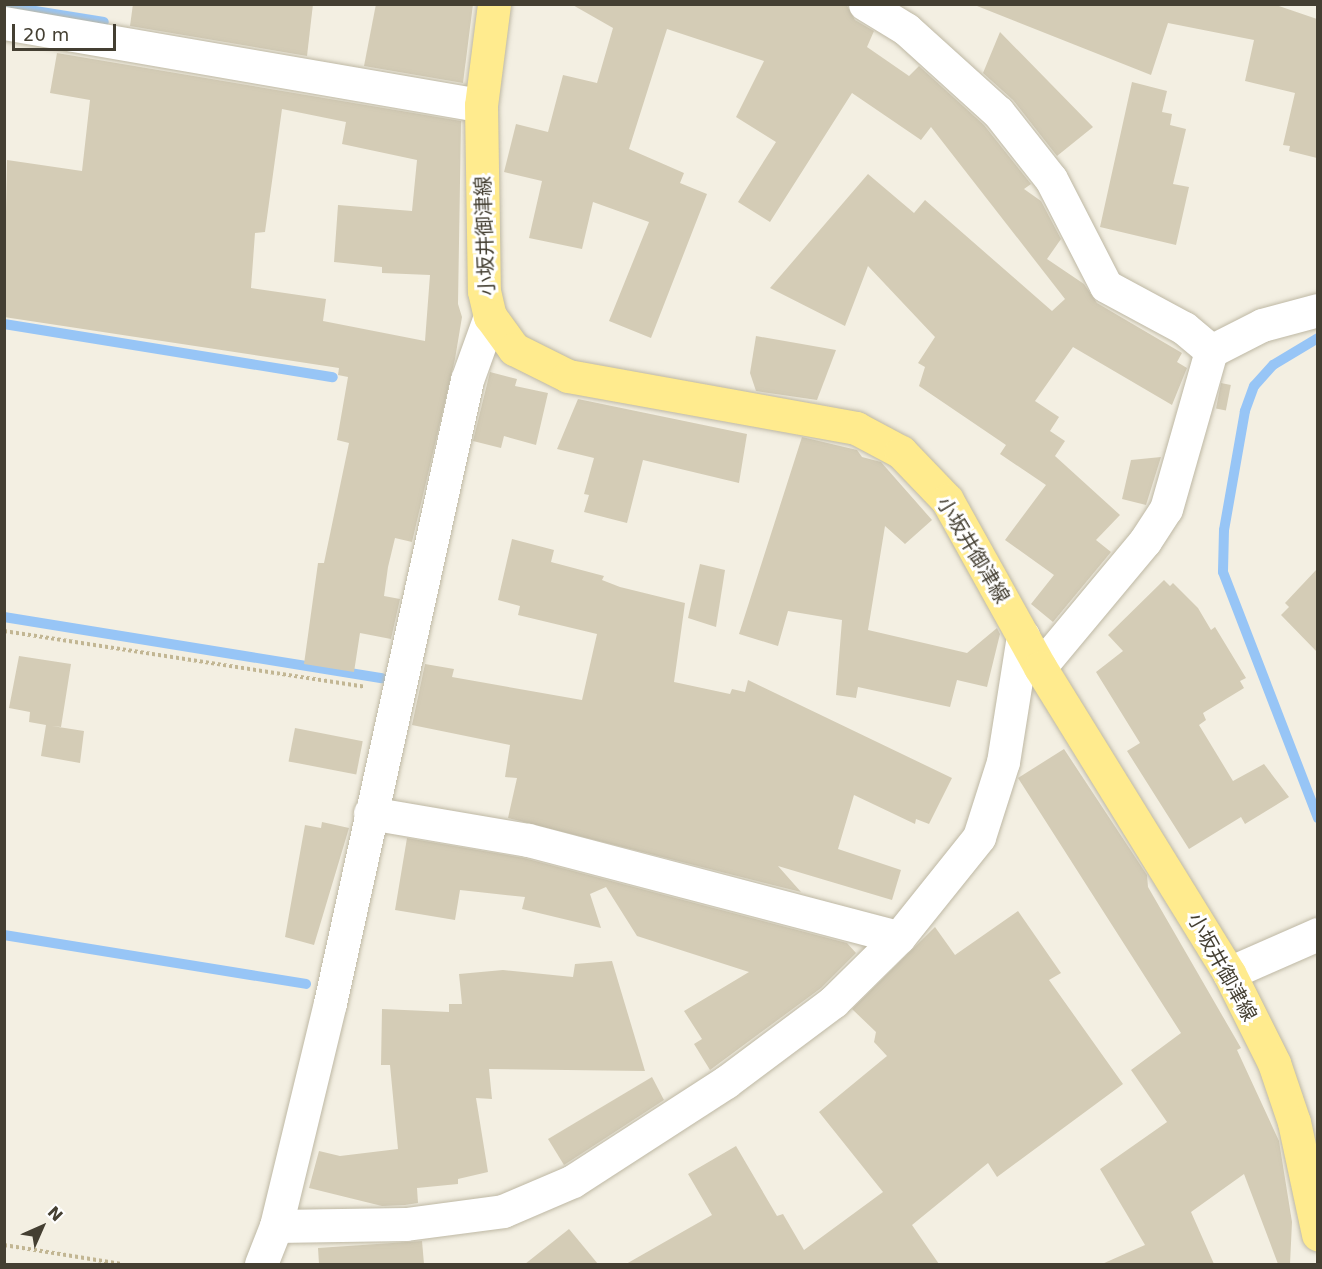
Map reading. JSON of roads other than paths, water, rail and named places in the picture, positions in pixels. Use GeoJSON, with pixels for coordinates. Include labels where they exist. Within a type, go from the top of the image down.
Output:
{"type":"FeatureCollection","features":[{"type":"Feature","properties":{"kind":"main road","name":"小坂井御津線"},"geometry":{"type":"LineString","coordinates":[[494,4],[481,105],[484,291],[490,316],[514,349],[568,376],[856,428],[901,452],[947,500],[1040,667],[1229,973],[1274,1063],[1294,1122],[1317,1234]]}},
{"type":"Feature","properties":{"kind":"street"},"geometry":{"type":"LineString","coordinates":[[864,4],[912,17],[998,112],[1051,179],[1106,286],[1184,328],[1210,351]]}},
{"type":"Feature","properties":{"kind":"street"},"geometry":{"type":"LineString","coordinates":[[4,23],[481,105]]}},
{"type":"Feature","properties":{"kind":"street"},"geometry":{"type":"LineString","coordinates":[[1040,667],[1145,542],[1166,509],[1210,351],[1262,326],[1317,310]]}},
{"type":"Feature","properties":{"kind":"street"},"geometry":{"type":"LineString","coordinates":[[261,1264],[276,1226],[399,692],[467,380],[490,316]]}},
{"type":"Feature","properties":{"kind":"street"},"geometry":{"type":"LineString","coordinates":[[276,1226],[406,1224],[503,1211],[573,1181],[726,1082],[833,1002],[899,937],[979,837],[1003,762],[1023,636]]}},
{"type":"Feature","properties":{"kind":"street"},"geometry":{"type":"LineString","coordinates":[[370,813],[528,840],[899,937]]}},
{"type":"Feature","properties":{"kind":"street"},"geometry":{"type":"LineString","coordinates":[[1229,973],[1314,935]]}},
{"type":"Feature","properties":{"kind":"waterway"},"geometry":{"type":"LineString","coordinates":[[4,6],[104,22]]}},
{"type":"Feature","properties":{"kind":"waterway"},"geometry":{"type":"LineString","coordinates":[[4,324],[333,377]]}},
{"type":"Feature","properties":{"kind":"waterway"},"geometry":{"type":"LineString","coordinates":[[1318,338],[1273,365],[1254,386],[1245,411],[1224,530],[1223,572],[1318,818]]}},
{"type":"Feature","properties":{"kind":"waterway"},"geometry":{"type":"LineString","coordinates":[[4,617],[382,678]]}},
{"type":"Feature","properties":{"kind":"waterway"},"geometry":{"type":"LineString","coordinates":[[4,935],[306,984]]}}]}
